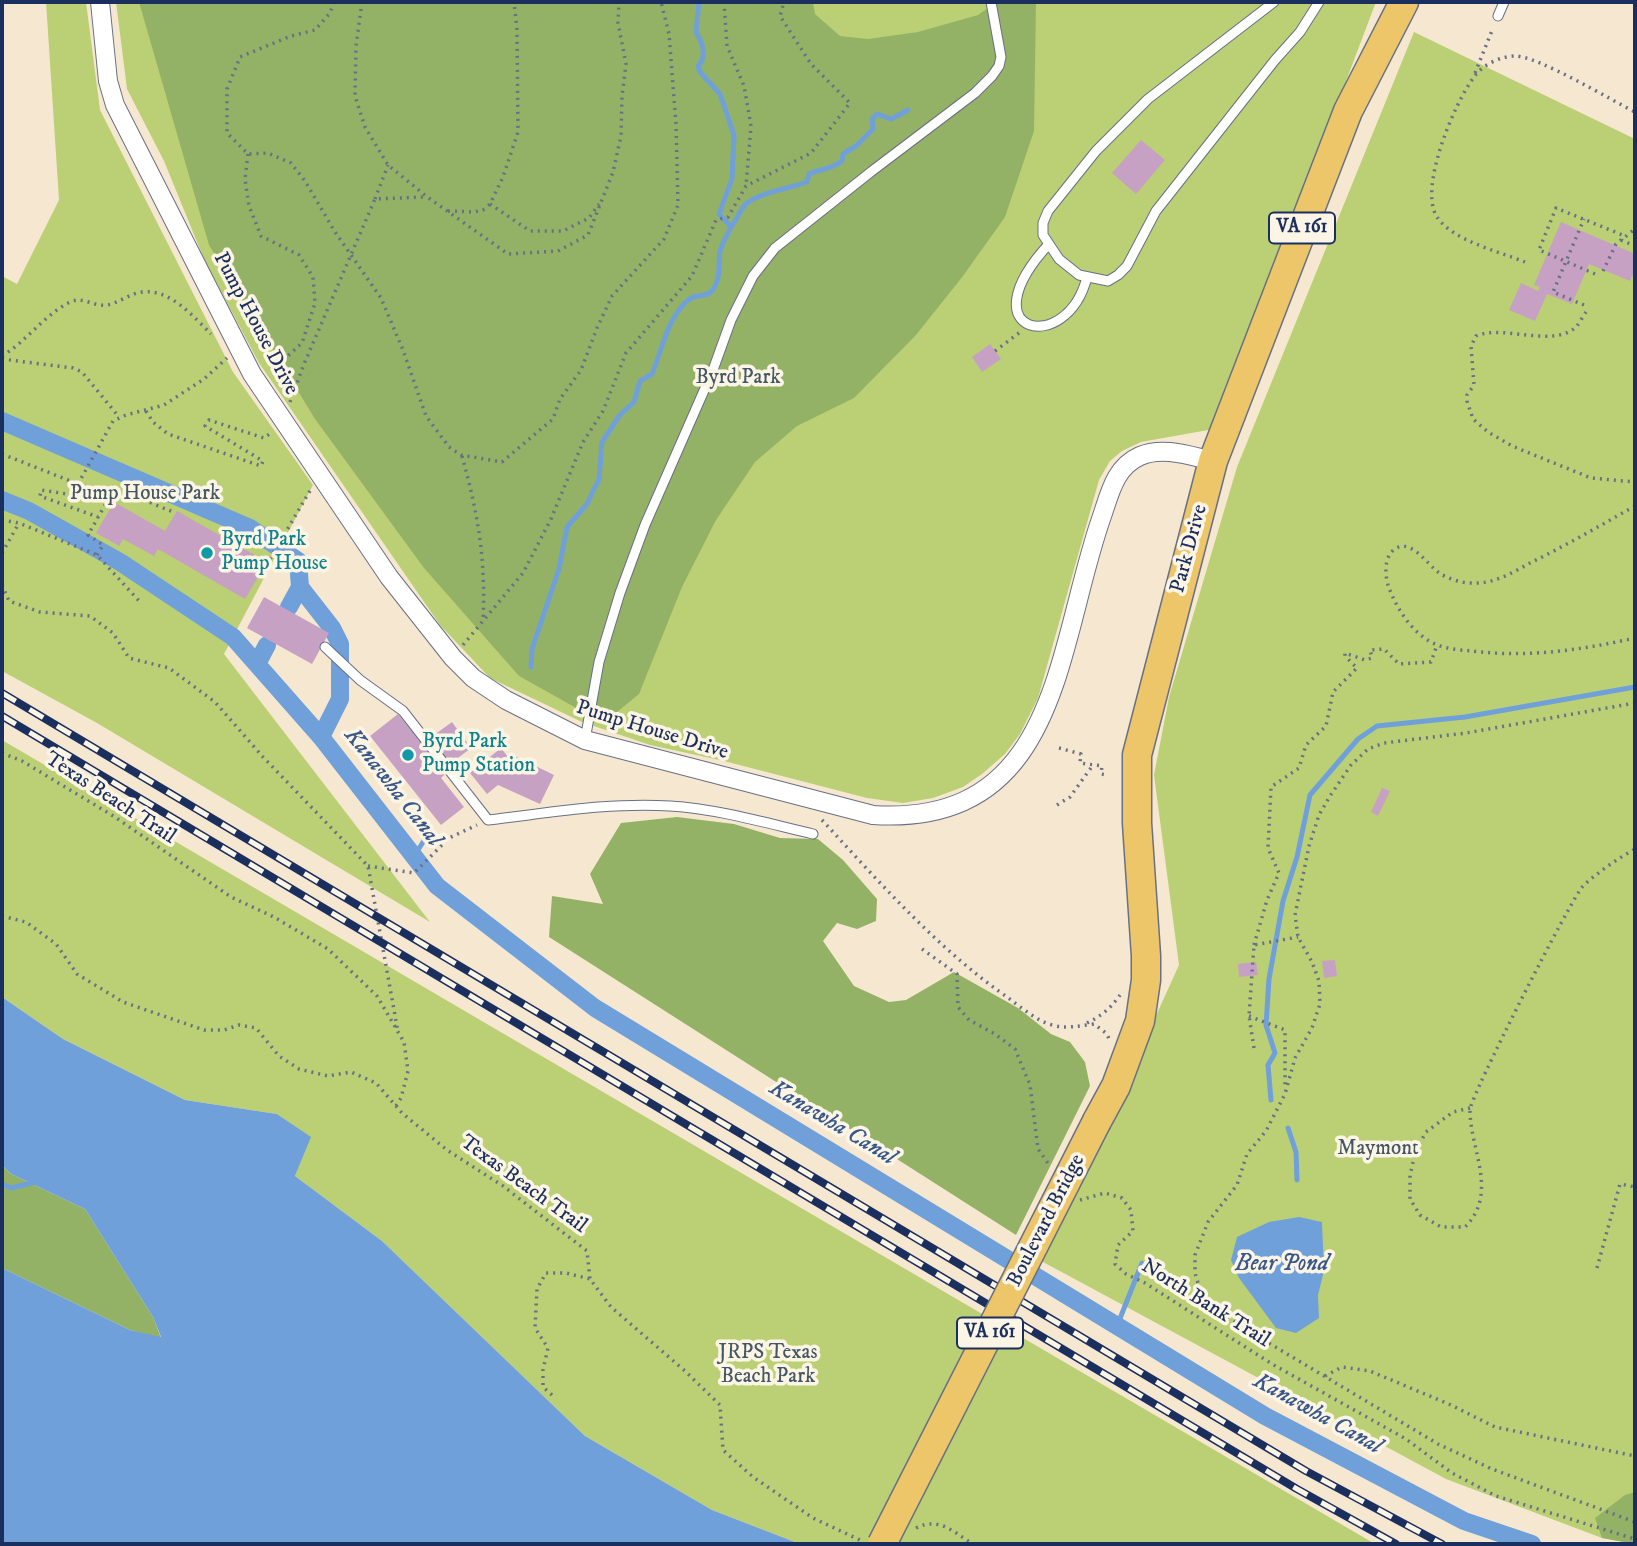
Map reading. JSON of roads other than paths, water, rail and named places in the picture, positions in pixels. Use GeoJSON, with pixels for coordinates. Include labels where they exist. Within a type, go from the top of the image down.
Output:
{"type":"FeatureCollection","features":[{"type":"Feature","properties":{"kind":"main road","name":"Park Drive"},"geometry":{"type":"LineString","coordinates":[[1097,1121],[1116,1086],[1142,1007],[1146,956],[1137,823],[1137,755],[1213,461],[1348,111],[1404,2]]}},
{"type":"Feature","properties":{"kind":"main road","name":"Boulevard Bridge"},"geometry":{"type":"LineString","coordinates":[[875,1543],[1097,1121]]}},
{"type":"Feature","properties":{"kind":"street","name":"Pump House Drive"},"geometry":{"type":"LineString","coordinates":[[100,2],[108,81],[115,105],[260,386],[283,422],[389,577],[453,657],[473,678],[506,700],[585,740],[873,815],[919,814],[971,798],[1006,774],[1035,733],[1046,707],[1095,534],[1115,478],[1125,465],[1154,451],[1213,461]]}},
{"type":"Feature","properties":{"kind":"lane"},"geometry":{"type":"LineString","coordinates":[[585,740],[599,662],[620,593],[645,525],[713,370],[731,320],[753,276],[775,248],[975,93],[992,76],[1001,57],[991,2]]}},
{"type":"Feature","properties":{"kind":"lane"},"geometry":{"type":"LineString","coordinates":[[1274,2],[1148,99],[1096,151],[1048,211],[1043,223],[1043,235],[1059,259],[1079,275],[1108,281],[1127,266],[1156,211],[1300,32],[1319,2]]}},
{"type":"Feature","properties":{"kind":"lane"},"geometry":{"type":"LineString","coordinates":[[1498,16],[1504,2]]}},
{"type":"Feature","properties":{"kind":"lane"},"geometry":{"type":"LineString","coordinates":[[1049,244],[1029,267],[1018,292],[1017,314],[1023,324],[1034,327],[1049,324],[1069,311],[1083,290],[1087,276]]}},
{"type":"Feature","properties":{"kind":"lane"},"geometry":{"type":"LineString","coordinates":[[325,647],[360,680],[403,712],[488,820],[614,805],[671,806],[723,813],[813,834]]}},
{"type":"Feature","properties":{"kind":"water"},"geometry":{"type":"Polygon","coordinates":[[[2,997],[63,1039],[185,1100],[277,1114],[311,1137],[295,1176],[382,1241],[585,1436],[712,1510],[800,1544],[2,1544],[2,1268],[130,1330],[161,1337],[153,1317],[85,1209],[11,1174],[2,1165],[2,997]]]}},
{"type":"Feature","properties":{"kind":"water","name":"Bear Pond"},"geometry":{"type":"Polygon","coordinates":[[[1299,1217],[1322,1222],[1324,1271],[1318,1295],[1319,1318],[1296,1333],[1276,1328],[1239,1278],[1231,1260],[1237,1237],[1269,1222],[1299,1217]]]}},
{"type":"Feature","properties":{"kind":"waterway"},"geometry":{"type":"LineString","coordinates":[[531,667],[532,649],[559,569],[567,527],[587,504],[599,479],[602,442],[620,415],[634,402],[640,381],[652,374],[670,326],[680,308],[690,298],[708,294],[714,288],[720,251],[731,227],[719,214],[732,179],[734,135],[720,94],[700,72],[698,66],[703,58],[702,45],[696,32],[699,2]]}},
{"type":"Feature","properties":{"kind":"waterway"},"geometry":{"type":"LineString","coordinates":[[731,227],[747,203],[769,193],[807,182],[809,174],[842,161],[843,154],[856,146],[873,129],[872,119],[877,114],[891,119],[908,110]]}},
{"type":"Feature","properties":{"kind":"waterway","name":"Kanawha Canal"},"geometry":{"type":"LineString","coordinates":[[2,421],[250,528],[298,561],[300,587],[332,628],[340,644],[340,699],[321,737],[437,886],[595,1008],[1265,1416],[1464,1521],[1532,1544]]}},
{"type":"Feature","properties":{"kind":"waterway"},"geometry":{"type":"LineString","coordinates":[[2,500],[29,511],[120,562],[233,637],[321,737]]}},
{"type":"Feature","properties":{"kind":"waterway","name":"Kanawha Canal"},"geometry":{"type":"LineString","coordinates":[[289,607],[300,587]]}},
{"type":"Feature","properties":{"kind":"waterway","name":"Kanawha Canal"},"geometry":{"type":"LineString","coordinates":[[257,664],[267,645]]}},
{"type":"Feature","properties":{"kind":"waterway"},"geometry":{"type":"LineString","coordinates":[[1271,1100],[1268,1065],[1275,1053],[1266,1025],[1269,979],[1283,901],[1297,857],[1310,795],[1358,739],[1377,726],[1465,717],[1635,687]]}},
{"type":"Feature","properties":{"kind":"waterway"},"geometry":{"type":"LineString","coordinates":[[414,856],[429,833]]}},
{"type":"Feature","properties":{"kind":"waterway"},"geometry":{"type":"LineString","coordinates":[[1288,1128],[1296,1152],[1297,1180]]}},
{"type":"Feature","properties":{"kind":"waterway"},"geometry":{"type":"LineString","coordinates":[[2,1184],[11,1188],[36,1182]]}},
{"type":"Feature","properties":{"kind":"waterway"},"geometry":{"type":"LineString","coordinates":[[1117,1326],[1142,1263]]}},
{"type":"Feature","properties":{"kind":"railway"},"geometry":{"type":"LineString","coordinates":[[2,693],[1306,1471],[1442,1544]]}},
{"type":"Feature","properties":{"kind":"railway"},"geometry":{"type":"LineString","coordinates":[[2,716],[1297,1489],[1396,1544]]}},
{"type":"Feature","properties":{"kind":"place","name":"Byrd Park Pump House"},"geometry":{"type":"Point","coordinates":[207,553]}},
{"type":"Feature","properties":{"kind":"place","name":"Byrd Park Pump Station"},"geometry":{"type":"Point","coordinates":[408,755]}},
{"type":"Feature","properties":{"kind":"park label","name":"Byrd Park"},"geometry":{"type":"Point","coordinates":[738,379]}},
{"type":"Feature","properties":{"kind":"park label","name":"Pump House Park"},"geometry":{"type":"Point","coordinates":[145,495]}},
{"type":"Feature","properties":{"kind":"park label","name":"Maymont"},"geometry":{"type":"Point","coordinates":[1378,1150]}},
{"type":"Feature","properties":{"kind":"park label","name":"JRPS Texas Beach Park"},"geometry":{"type":"Point","coordinates":[768,1366]}}]}
